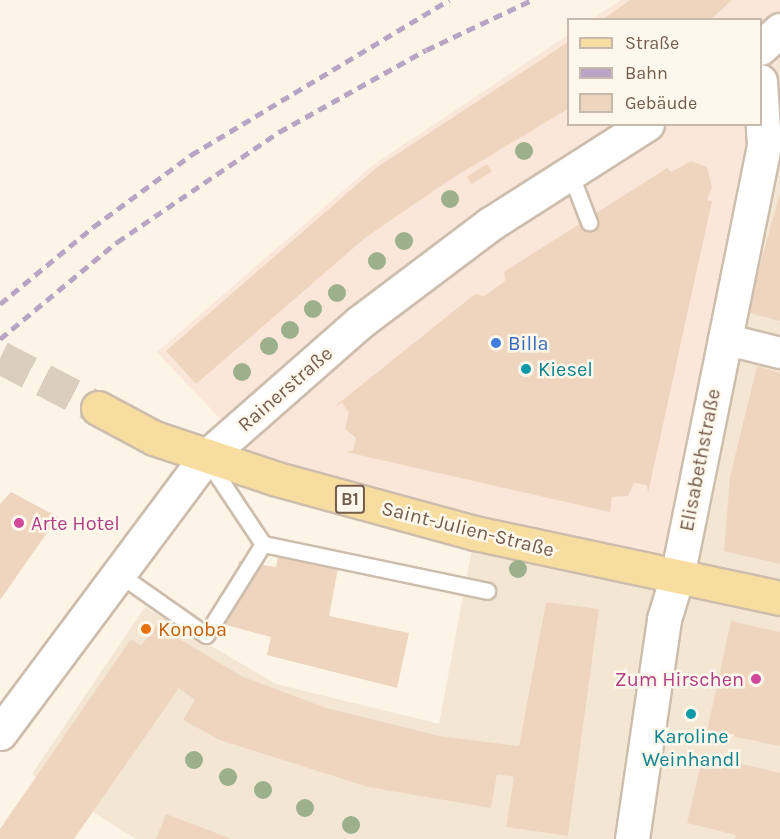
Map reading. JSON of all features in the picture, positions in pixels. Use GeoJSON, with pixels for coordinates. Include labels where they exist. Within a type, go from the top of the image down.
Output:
{"type":"FeatureCollection","features":[{"type":"Feature","properties":{"kind":"main road","name":"Saint-Julien-Straße"},"geometry":{"type":"LineString","coordinates":[[98,408],[154,438],[205,458],[476,533],[780,598]]}},
{"type":"Feature","properties":{"kind":"street"},"geometry":{"type":"LineString","coordinates":[[762,46],[780,30]]}},
{"type":"Feature","properties":{"kind":"street","name":"Elisabethstraße"},"geometry":{"type":"LineString","coordinates":[[632,839],[664,619],[677,577],[764,145],[762,113]]}},
{"type":"Feature","properties":{"kind":"street","name":"Rainerstraße"},"geometry":{"type":"LineString","coordinates":[[0,733],[205,458],[360,322],[490,224],[643,126]]}},
{"type":"Feature","properties":{"kind":"street"},"geometry":{"type":"LineString","coordinates":[[724,339],[780,353]]}},
{"type":"Feature","properties":{"kind":"lane"},"geometry":{"type":"LineString","coordinates":[[570,173],[589,222]]}},
{"type":"Feature","properties":{"kind":"lane"},"geometry":{"type":"LineString","coordinates":[[205,458],[263,544],[487,591]]}},
{"type":"Feature","properties":{"kind":"lane"},"geometry":{"type":"LineString","coordinates":[[119,574],[206,635],[263,544]]}},
{"type":"Feature","properties":{"kind":"shaded area"},"geometry":{"type":"Polygon","coordinates":[[[621,0],[780,0],[780,47],[762,122],[762,18],[594,18],[621,0]]]}},
{"type":"Feature","properties":{"kind":"shaded area"},"geometry":{"type":"Polygon","coordinates":[[[567,36],[567,126],[761,126],[724,280],[668,560],[277,479],[157,352],[373,165],[567,36]]]}},
{"type":"Feature","properties":{"kind":"shaded area"},"geometry":{"type":"Polygon","coordinates":[[[780,47],[780,839],[136,839],[32,774],[145,607],[276,684],[439,724],[475,533],[724,280],[780,47]]]}},
{"type":"Feature","properties":{"kind":"building"},"geometry":{"type":"Polygon","coordinates":[[[630,0],[732,0],[712,18],[605,18],[630,0]]]}},
{"type":"Feature","properties":{"kind":"building"},"geometry":{"type":"Polygon","coordinates":[[[567,43],[567,110],[451,179],[365,238],[196,384],[166,351],[376,168],[567,43]]]}},
{"type":"Feature","properties":{"kind":"building","name":"Kiesel"},"geometry":{"type":"Polygon","coordinates":[[[691,161],[707,167],[712,187],[707,200],[712,201],[648,493],[647,485],[634,483],[628,496],[612,497],[610,512],[346,452],[353,450],[356,438],[345,429],[349,413],[342,403],[334,407],[475,294],[484,296],[505,281],[504,272],[667,168],[671,172],[691,161]]]}},
{"type":"Feature","properties":{"kind":"building"},"geometry":{"type":"Polygon","coordinates":[[[487,164],[492,172],[471,184],[467,177],[487,164]]]}},
{"type":"Feature","properties":{"kind":"building"},"geometry":{"type":"Polygon","coordinates":[[[780,193],[780,321],[747,312],[780,193]]]}},
{"type":"Feature","properties":{"kind":"building"},"geometry":{"type":"Polygon","coordinates":[[[757,366],[780,373],[780,564],[724,551],[730,477],[757,366]]]}},
{"type":"Feature","properties":{"kind":"building"},"geometry":{"type":"Polygon","coordinates":[[[11,492],[58,517],[0,600],[0,504],[11,492]]]}},
{"type":"Feature","properties":{"kind":"building"},"geometry":{"type":"Polygon","coordinates":[[[281,542],[341,553],[329,616],[409,633],[397,688],[267,655],[271,637],[214,622],[221,595],[233,598],[239,561],[276,567],[281,542]]]}},
{"type":"Feature","properties":{"kind":"building"},"geometry":{"type":"Polygon","coordinates":[[[546,602],[599,609],[568,836],[506,827],[514,777],[497,774],[491,808],[368,787],[220,740],[183,720],[195,700],[179,688],[74,839],[0,839],[0,829],[131,639],[141,646],[156,625],[243,677],[326,708],[439,736],[519,746],[546,602]]]}},
{"type":"Feature","properties":{"kind":"building"},"geometry":{"type":"Polygon","coordinates":[[[731,621],[780,632],[780,746],[707,731],[731,621]]]}},
{"type":"Feature","properties":{"kind":"building"},"geometry":{"type":"Polygon","coordinates":[[[703,755],[780,773],[780,839],[735,839],[736,835],[687,823],[703,755]]]}},
{"type":"Feature","properties":{"kind":"building"},"geometry":{"type":"Polygon","coordinates":[[[166,814],[232,839],[156,839],[166,814]]]}},
{"type":"Feature","properties":{"kind":"tunnel"},"geometry":{"type":"LineString","coordinates":[[0,357],[98,408]]}},
{"type":"Feature","properties":{"kind":"railway"},"geometry":{"type":"LineString","coordinates":[[0,304],[93,227],[191,155],[449,0]]}},
{"type":"Feature","properties":{"kind":"railway"},"geometry":{"type":"LineString","coordinates":[[0,339],[117,242],[279,132],[426,50],[532,0]]}},
{"type":"Feature","properties":{"kind":"place","name":"Billa"},"geometry":{"type":"Point","coordinates":[496,343]}},
{"type":"Feature","properties":{"kind":"place","name":"Kiesel"},"geometry":{"type":"Point","coordinates":[526,369]}},
{"type":"Feature","properties":{"kind":"place","name":"Arte Hotel"},"geometry":{"type":"Point","coordinates":[19,523]}},
{"type":"Feature","properties":{"kind":"place","name":"Konoba"},"geometry":{"type":"Point","coordinates":[146,629]}},
{"type":"Feature","properties":{"kind":"place","name":"Zum Hirschen"},"geometry":{"type":"Point","coordinates":[756,679]}},
{"type":"Feature","properties":{"kind":"place","name":"Karoline Weinhandl"},"geometry":{"type":"Point","coordinates":[691,714]}}]}
